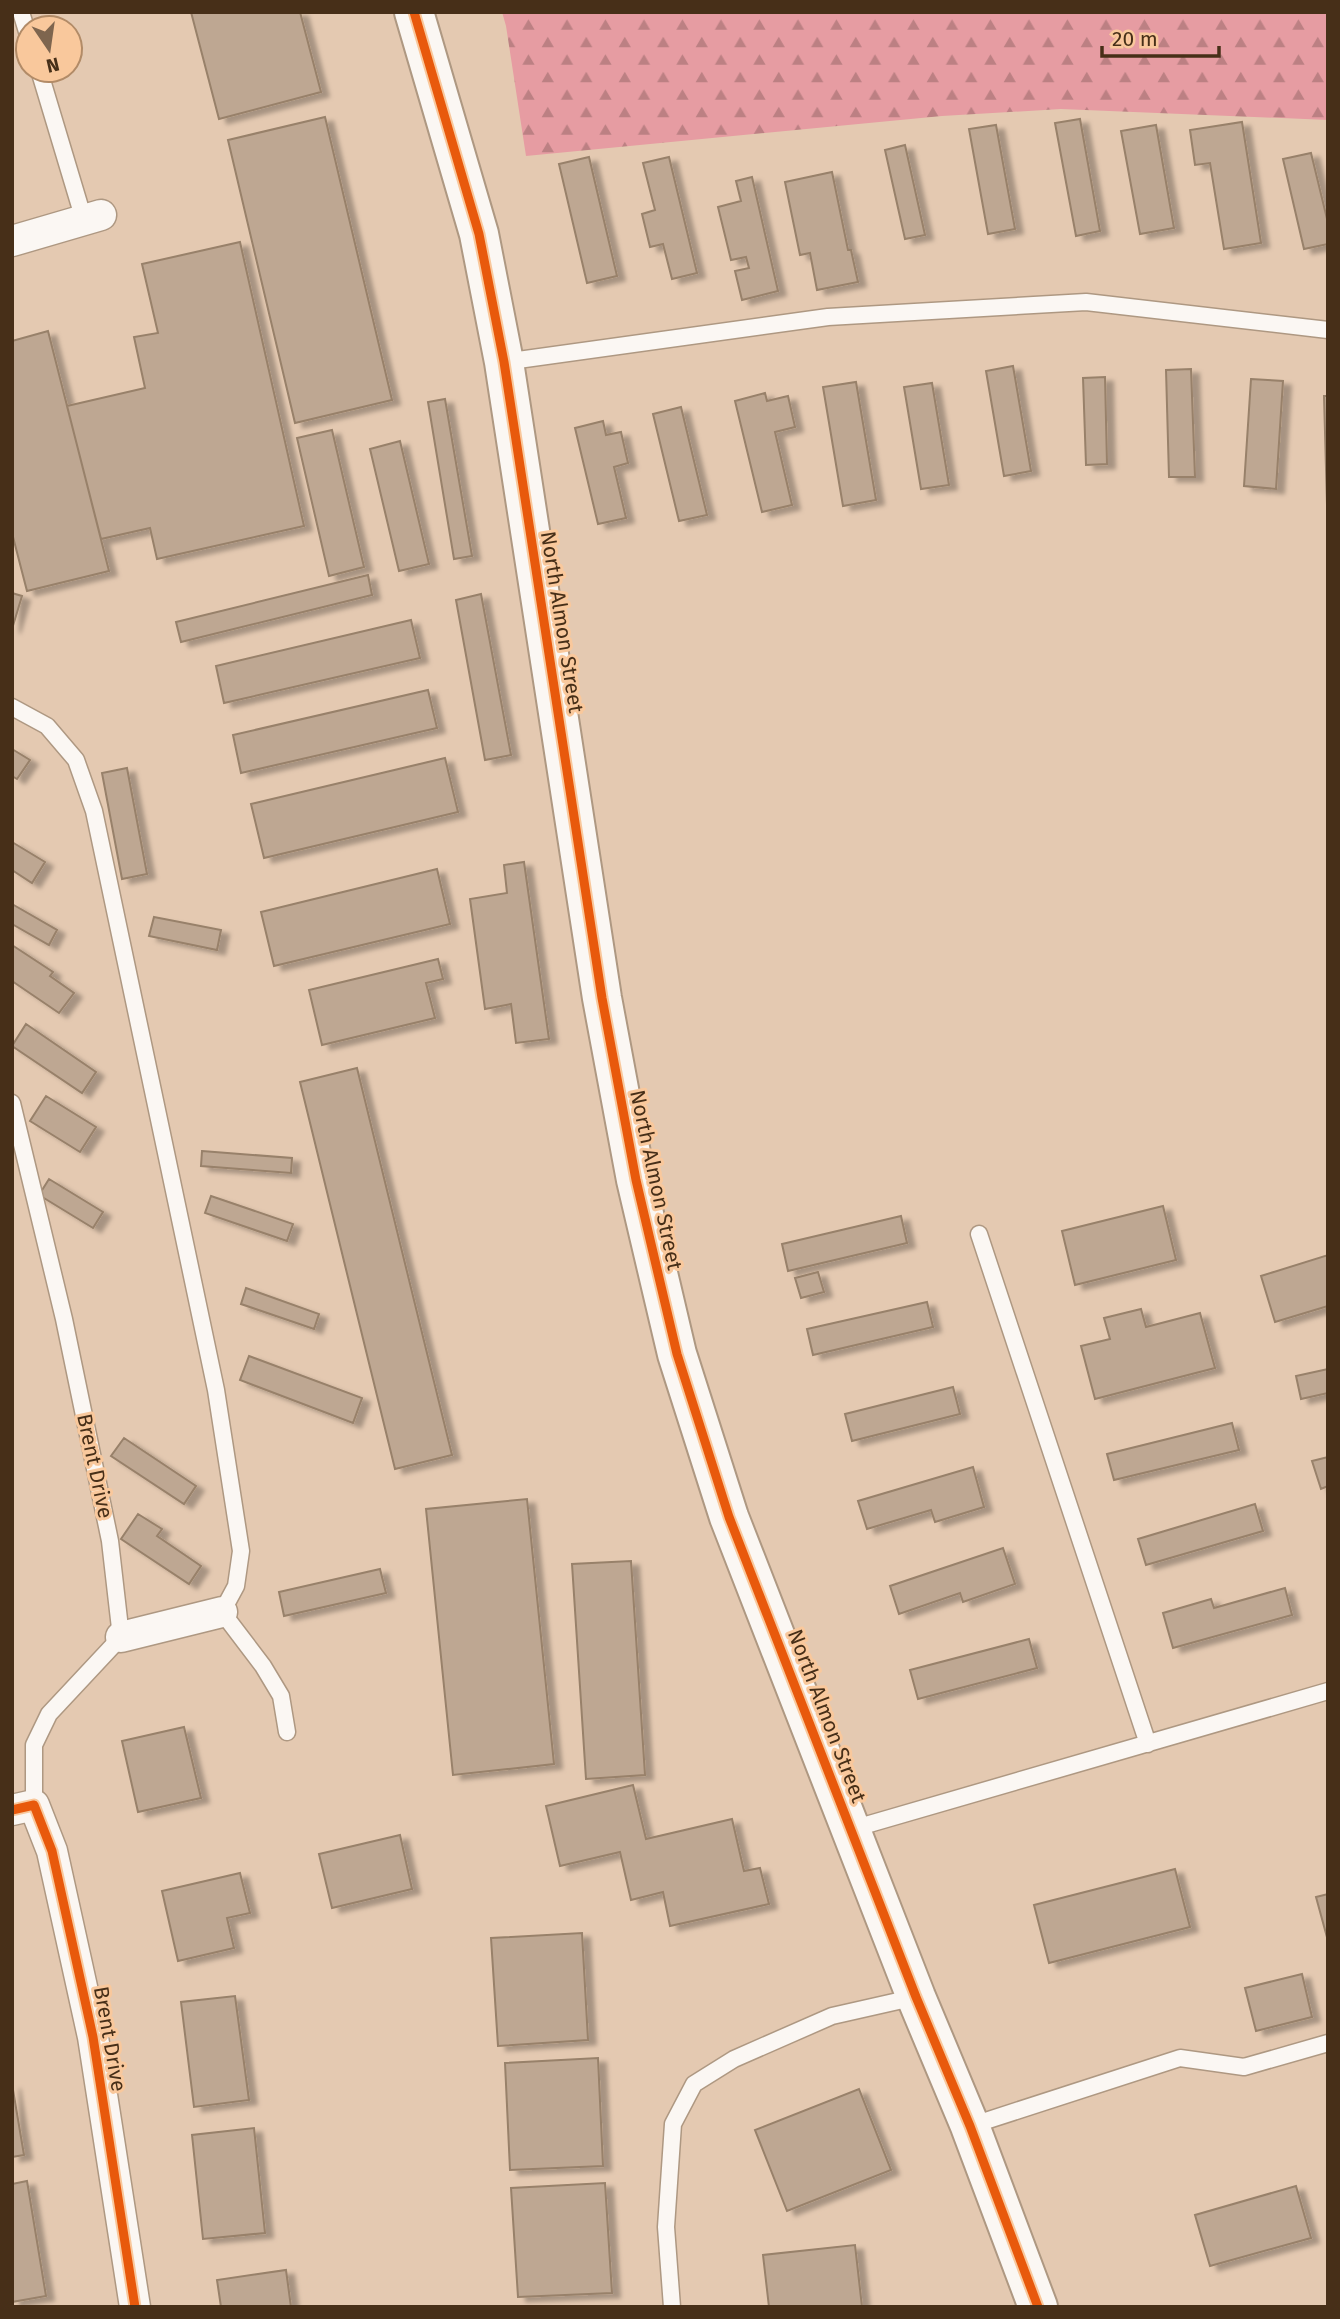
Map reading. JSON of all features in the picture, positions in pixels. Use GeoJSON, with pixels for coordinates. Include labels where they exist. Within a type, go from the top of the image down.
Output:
{"type":"FeatureCollection","features":[{"type":"Feature","properties":{"kind":"street","name":"North Almon Street"},"geometry":{"type":"LineString","coordinates":[[414,12],[478,234],[504,362],[602,998],[636,1180],[677,1354],[729,1517],[916,1997],[970,2126],[1038,2307]]}},
{"type":"Feature","properties":{"kind":"street"},"geometry":{"type":"LineString","coordinates":[[12,241],[93,217]]}},
{"type":"Feature","properties":{"kind":"street"},"geometry":{"type":"LineString","coordinates":[[121,1637],[222,1612]]}},
{"type":"Feature","properties":{"kind":"street","name":"Brent Drive"},"geometry":{"type":"LineString","coordinates":[[23,1807],[52,1851],[93,2037],[135,2307]]}},
{"type":"Feature","properties":{"kind":"lane"},"geometry":{"type":"LineString","coordinates":[[44,84],[93,217]]}},
{"type":"Feature","properties":{"kind":"lane"},"geometry":{"type":"LineString","coordinates":[[504,362],[828,317],[1086,302],[1328,330]]}},
{"type":"Feature","properties":{"kind":"lane"},"geometry":{"type":"LineString","coordinates":[[12,707],[47,726],[76,760],[93,811],[216,1390],[241,1551],[236,1586],[222,1612],[263,1665],[281,1696],[287,1732]]}},
{"type":"Feature","properties":{"kind":"lane","name":"Brent Drive"},"geometry":{"type":"LineString","coordinates":[[12,1102],[64,1319],[107,1528],[121,1637],[50,1714],[34,1745],[23,1807]]}},
{"type":"Feature","properties":{"kind":"lane"},"geometry":{"type":"LineString","coordinates":[[979,1234],[1148,1744]]}},
{"type":"Feature","properties":{"kind":"lane"},"geometry":{"type":"LineString","coordinates":[[852,1829],[1328,1691]]}},
{"type":"Feature","properties":{"kind":"lane"},"geometry":{"type":"LineString","coordinates":[[672,2307],[666,2227],[673,2124],[694,2084],[734,2059],[832,2016],[916,1997]]}},
{"type":"Feature","properties":{"kind":"lane"},"geometry":{"type":"LineString","coordinates":[[970,2126],[1180,2058],[1244,2067],[1328,2043]]}},
{"type":"Feature","properties":{"kind":"green space"},"geometry":{"type":"Polygon","coordinates":[[[502,12],[1328,12],[1328,120],[1061,109],[942,116],[526,156],[502,12]]]}},
{"type":"Feature","properties":{"kind":"building"},"geometry":{"type":"Polygon","coordinates":[[[191,12],[300,12],[321,92],[219,119],[191,12]]]}},
{"type":"Feature","properties":{"kind":"building"},"geometry":{"type":"Polygon","coordinates":[[[325,117],[392,400],[295,423],[228,140],[325,117]]]}},
{"type":"Feature","properties":{"kind":"building"},"geometry":{"type":"Polygon","coordinates":[[[1080,119],[1100,231],[1076,236],[1055,123],[1080,119]]]}},
{"type":"Feature","properties":{"kind":"building"},"geometry":{"type":"Polygon","coordinates":[[[1242,122],[1261,243],[1224,249],[1210,163],[1195,165],[1190,130],[1242,122]]]}},
{"type":"Feature","properties":{"kind":"building"},"geometry":{"type":"Polygon","coordinates":[[[996,125],[1015,229],[988,234],[969,129],[996,125]]]}},
{"type":"Feature","properties":{"kind":"building"},"geometry":{"type":"Polygon","coordinates":[[[1156,125],[1174,228],[1140,234],[1121,131],[1156,125]]]}},
{"type":"Feature","properties":{"kind":"building"},"geometry":{"type":"Polygon","coordinates":[[[905,145],[925,235],[905,239],[885,150],[905,145]]]}},
{"type":"Feature","properties":{"kind":"building"},"geometry":{"type":"Polygon","coordinates":[[[1311,153],[1328,223],[1328,244],[1304,249],[1283,159],[1311,153]]]}},
{"type":"Feature","properties":{"kind":"building"},"geometry":{"type":"Polygon","coordinates":[[[589,157],[617,276],[587,283],[559,164],[589,157]]]}},
{"type":"Feature","properties":{"kind":"building"},"geometry":{"type":"Polygon","coordinates":[[[669,157],[697,273],[672,279],[663,244],[650,247],[642,214],[655,210],[643,163],[669,157]]]}},
{"type":"Feature","properties":{"kind":"building"},"geometry":{"type":"Polygon","coordinates":[[[832,172],[848,250],[851,250],[858,282],[817,290],[810,253],[800,255],[785,182],[832,172]]]}},
{"type":"Feature","properties":{"kind":"building"},"geometry":{"type":"Polygon","coordinates":[[[752,177],[778,291],[742,300],[735,271],[749,268],[746,257],[731,260],[718,207],[741,201],[736,181],[752,177]]]}},
{"type":"Feature","properties":{"kind":"building"},"geometry":{"type":"Polygon","coordinates":[[[240,242],[304,526],[157,559],[150,528],[101,539],[67,406],[145,388],[134,337],[158,333],[142,264],[240,242]]]}},
{"type":"Feature","properties":{"kind":"building"},"geometry":{"type":"Polygon","coordinates":[[[48,331],[109,571],[27,591],[12,533],[12,341],[48,331]]]}},
{"type":"Feature","properties":{"kind":"building"},"geometry":{"type":"Polygon","coordinates":[[[1013,366],[1031,471],[1004,476],[986,371],[1013,366]]]}},
{"type":"Feature","properties":{"kind":"building"},"geometry":{"type":"Polygon","coordinates":[[[1191,369],[1195,477],[1169,477],[1166,370],[1191,369]]]}},
{"type":"Feature","properties":{"kind":"building"},"geometry":{"type":"Polygon","coordinates":[[[1105,377],[1107,464],[1086,465],[1083,378],[1105,377]]]}},
{"type":"Feature","properties":{"kind":"building"},"geometry":{"type":"Polygon","coordinates":[[[1251,379],[1283,381],[1276,489],[1244,486],[1251,379]]]}},
{"type":"Feature","properties":{"kind":"building"},"geometry":{"type":"Polygon","coordinates":[[[856,382],[876,500],[843,506],[823,387],[856,382]]]}},
{"type":"Feature","properties":{"kind":"building"},"geometry":{"type":"Polygon","coordinates":[[[932,383],[949,485],[921,489],[904,387],[932,383]]]}},
{"type":"Feature","properties":{"kind":"building"},"geometry":{"type":"Polygon","coordinates":[[[765,393],[767,401],[788,396],[795,427],[775,432],[792,505],[762,512],[735,401],[765,393]]]}},
{"type":"Feature","properties":{"kind":"building"},"geometry":{"type":"Polygon","coordinates":[[[1324,396],[1328,396],[1327,505],[1324,396]]]}},
{"type":"Feature","properties":{"kind":"building"},"geometry":{"type":"Polygon","coordinates":[[[445,399],[472,556],[454,559],[428,402],[445,399]]]}},
{"type":"Feature","properties":{"kind":"building"},"geometry":{"type":"Polygon","coordinates":[[[681,407],[707,515],[679,521],[653,414],[681,407]]]}},
{"type":"Feature","properties":{"kind":"building"},"geometry":{"type":"Polygon","coordinates":[[[603,421],[606,435],[621,432],[628,463],[614,467],[626,518],[598,524],[575,428],[603,421]]]}},
{"type":"Feature","properties":{"kind":"building"},"geometry":{"type":"Polygon","coordinates":[[[332,430],[364,567],[329,576],[297,438],[332,430]]]}},
{"type":"Feature","properties":{"kind":"building"},"geometry":{"type":"Polygon","coordinates":[[[400,441],[429,564],[399,571],[370,449],[400,441]]]}},
{"type":"Feature","properties":{"kind":"building"},"geometry":{"type":"Polygon","coordinates":[[[368,575],[372,595],[181,642],[176,622],[368,575]]]}},
{"type":"Feature","properties":{"kind":"building"},"geometry":{"type":"Polygon","coordinates":[[[12,593],[22,596],[12,629],[12,593]]]}},
{"type":"Feature","properties":{"kind":"building"},"geometry":{"type":"Polygon","coordinates":[[[481,594],[511,755],[485,760],[456,600],[481,594]]]}},
{"type":"Feature","properties":{"kind":"building"},"geometry":{"type":"Polygon","coordinates":[[[411,620],[420,658],[224,703],[216,666],[411,620]]]}},
{"type":"Feature","properties":{"kind":"building"},"geometry":{"type":"Polygon","coordinates":[[[428,690],[437,728],[241,773],[233,735],[428,690]]]}},
{"type":"Feature","properties":{"kind":"building"},"geometry":{"type":"Polygon","coordinates":[[[12,749],[30,760],[17,779],[12,776],[12,749]]]}},
{"type":"Feature","properties":{"kind":"building"},"geometry":{"type":"Polygon","coordinates":[[[445,758],[458,812],[264,858],[251,804],[445,758]]]}},
{"type":"Feature","properties":{"kind":"building"},"geometry":{"type":"Polygon","coordinates":[[[127,768],[147,874],[122,879],[102,773],[127,768]]]}},
{"type":"Feature","properties":{"kind":"building"},"geometry":{"type":"Polygon","coordinates":[[[12,842],[45,862],[32,883],[12,870],[12,842]]]}},
{"type":"Feature","properties":{"kind":"building"},"geometry":{"type":"Polygon","coordinates":[[[524,862],[549,1039],[516,1043],[511,1004],[485,1009],[470,899],[507,893],[504,865],[524,862]]]}},
{"type":"Feature","properties":{"kind":"building"},"geometry":{"type":"Polygon","coordinates":[[[437,869],[450,924],[274,966],[261,912],[437,869]]]}},
{"type":"Feature","properties":{"kind":"building"},"geometry":{"type":"Polygon","coordinates":[[[12,904],[57,930],[49,945],[12,924],[12,904]]]}},
{"type":"Feature","properties":{"kind":"building"},"geometry":{"type":"Polygon","coordinates":[[[154,917],[221,930],[217,950],[149,936],[154,917]]]}},
{"type":"Feature","properties":{"kind":"building"},"geometry":{"type":"Polygon","coordinates":[[[12,945],[53,972],[50,976],[74,993],[59,1013],[12,981],[12,945]]]}},
{"type":"Feature","properties":{"kind":"building"},"geometry":{"type":"Polygon","coordinates":[[[438,959],[443,979],[426,983],[435,1018],[322,1045],[309,990],[438,959]]]}},
{"type":"Feature","properties":{"kind":"building"},"geometry":{"type":"Polygon","coordinates":[[[26,1024],[96,1072],[82,1093],[12,1046],[26,1024]]]}},
{"type":"Feature","properties":{"kind":"building"},"geometry":{"type":"Polygon","coordinates":[[[357,1068],[452,1455],[395,1469],[300,1082],[357,1068]]]}},
{"type":"Feature","properties":{"kind":"building"},"geometry":{"type":"Polygon","coordinates":[[[46,1096],[96,1127],[80,1152],[30,1121],[46,1096]]]}},
{"type":"Feature","properties":{"kind":"building"},"geometry":{"type":"Polygon","coordinates":[[[202,1151],[292,1158],[291,1173],[201,1166],[202,1151]]]}},
{"type":"Feature","properties":{"kind":"building"},"geometry":{"type":"Polygon","coordinates":[[[49,1179],[103,1212],[93,1228],[39,1195],[49,1179]]]}},
{"type":"Feature","properties":{"kind":"building"},"geometry":{"type":"Polygon","coordinates":[[[211,1196],[293,1224],[287,1241],[205,1213],[211,1196]]]}},
{"type":"Feature","properties":{"kind":"building"},"geometry":{"type":"Polygon","coordinates":[[[1163,1206],[1176,1260],[1075,1285],[1062,1231],[1163,1206]]]}},
{"type":"Feature","properties":{"kind":"building"},"geometry":{"type":"Polygon","coordinates":[[[901,1216],[907,1243],[788,1271],[782,1244],[901,1216]]]}},
{"type":"Feature","properties":{"kind":"building"},"geometry":{"type":"Polygon","coordinates":[[[1328,1255],[1328,1306],[1275,1322],[1261,1276],[1328,1255]]]}},
{"type":"Feature","properties":{"kind":"building"},"geometry":{"type":"Polygon","coordinates":[[[818,1272],[824,1292],[801,1298],[795,1278],[818,1272]]]}},
{"type":"Feature","properties":{"kind":"building"},"geometry":{"type":"Polygon","coordinates":[[[246,1288],[319,1314],[314,1329],[241,1304],[246,1288]]]}},
{"type":"Feature","properties":{"kind":"building"},"geometry":{"type":"Polygon","coordinates":[[[927,1302],[933,1327],[813,1355],[807,1329],[927,1302]]]}},
{"type":"Feature","properties":{"kind":"building"},"geometry":{"type":"Polygon","coordinates":[[[1141,1309],[1146,1327],[1200,1313],[1215,1368],[1095,1399],[1081,1346],[1110,1339],[1104,1318],[1141,1309]]]}},
{"type":"Feature","properties":{"kind":"building"},"geometry":{"type":"Polygon","coordinates":[[[249,1356],[362,1398],[353,1423],[240,1380],[249,1356]]]}},
{"type":"Feature","properties":{"kind":"building"},"geometry":{"type":"Polygon","coordinates":[[[1328,1369],[1328,1393],[1301,1399],[1296,1376],[1328,1369]]]}},
{"type":"Feature","properties":{"kind":"building"},"geometry":{"type":"Polygon","coordinates":[[[953,1387],[960,1414],[852,1441],[845,1414],[953,1387]]]}},
{"type":"Feature","properties":{"kind":"building"},"geometry":{"type":"Polygon","coordinates":[[[1232,1423],[1239,1450],[1114,1480],[1107,1454],[1232,1423]]]}},
{"type":"Feature","properties":{"kind":"building"},"geometry":{"type":"Polygon","coordinates":[[[124,1438],[196,1486],[184,1504],[111,1456],[124,1438]]]}},
{"type":"Feature","properties":{"kind":"building"},"geometry":{"type":"Polygon","coordinates":[[[1328,1457],[1328,1486],[1321,1489],[1312,1461],[1328,1457]]]}},
{"type":"Feature","properties":{"kind":"building"},"geometry":{"type":"Polygon","coordinates":[[[973,1467],[984,1507],[935,1522],[931,1510],[867,1529],[858,1501],[973,1467]]]}},
{"type":"Feature","properties":{"kind":"building"},"geometry":{"type":"Polygon","coordinates":[[[527,1499],[554,1764],[453,1775],[426,1509],[527,1499]]]}},
{"type":"Feature","properties":{"kind":"building"},"geometry":{"type":"Polygon","coordinates":[[[1255,1504],[1263,1531],[1146,1565],[1138,1539],[1255,1504]]]}},
{"type":"Feature","properties":{"kind":"building"},"geometry":{"type":"Polygon","coordinates":[[[138,1514],[162,1529],[157,1536],[201,1566],[189,1584],[121,1539],[138,1514]]]}},
{"type":"Feature","properties":{"kind":"building"},"geometry":{"type":"Polygon","coordinates":[[[1003,1548],[1015,1584],[963,1602],[960,1593],[899,1614],[890,1586],[1003,1548]]]}},
{"type":"Feature","properties":{"kind":"building"},"geometry":{"type":"Polygon","coordinates":[[[631,1561],[645,1775],[586,1779],[572,1564],[631,1561]]]}},
{"type":"Feature","properties":{"kind":"building"},"geometry":{"type":"Polygon","coordinates":[[[380,1569],[386,1593],[284,1616],[279,1592],[380,1569]]]}},
{"type":"Feature","properties":{"kind":"building"},"geometry":{"type":"Polygon","coordinates":[[[1285,1588],[1292,1615],[1173,1648],[1163,1613],[1211,1599],[1214,1608],[1285,1588]]]}},
{"type":"Feature","properties":{"kind":"building"},"geometry":{"type":"Polygon","coordinates":[[[1029,1639],[1037,1668],[918,1699],[910,1670],[1029,1639]]]}},
{"type":"Feature","properties":{"kind":"building"},"geometry":{"type":"Polygon","coordinates":[[[184,1727],[201,1798],[138,1812],[122,1741],[184,1727]]]}},
{"type":"Feature","properties":{"kind":"building"},"geometry":{"type":"Polygon","coordinates":[[[633,1785],[646,1839],[732,1819],[744,1871],[760,1868],[769,1904],[670,1926],[663,1892],[631,1900],[620,1852],[560,1866],[546,1806],[633,1785]]]}},
{"type":"Feature","properties":{"kind":"building"},"geometry":{"type":"Polygon","coordinates":[[[400,1835],[412,1889],[332,1908],[319,1854],[400,1835]]]}},
{"type":"Feature","properties":{"kind":"building"},"geometry":{"type":"Polygon","coordinates":[[[1175,1869],[1190,1927],[1049,1963],[1034,1905],[1175,1869]]]}},
{"type":"Feature","properties":{"kind":"building"},"geometry":{"type":"Polygon","coordinates":[[[240,1873],[250,1913],[227,1918],[234,1948],[178,1961],[162,1891],[240,1873]]]}},
{"type":"Feature","properties":{"kind":"building"},"geometry":{"type":"Polygon","coordinates":[[[1328,1894],[1328,1941],[1316,1897],[1328,1894]]]}},
{"type":"Feature","properties":{"kind":"building"},"geometry":{"type":"Polygon","coordinates":[[[582,1933],[588,2040],[498,2046],[491,1938],[582,1933]]]}},
{"type":"Feature","properties":{"kind":"building"},"geometry":{"type":"Polygon","coordinates":[[[1302,1974],[1312,2017],[1256,2031],[1245,1988],[1302,1974]]]}},
{"type":"Feature","properties":{"kind":"building"},"geometry":{"type":"Polygon","coordinates":[[[235,1996],[249,2100],[194,2107],[181,2002],[235,1996]]]}},
{"type":"Feature","properties":{"kind":"building"},"geometry":{"type":"Polygon","coordinates":[[[598,2058],[603,2166],[510,2170],[505,2063],[598,2058]]]}},
{"type":"Feature","properties":{"kind":"building"},"geometry":{"type":"Polygon","coordinates":[[[12,2084],[24,2155],[12,2157],[12,2084]]]}},
{"type":"Feature","properties":{"kind":"building"},"geometry":{"type":"Polygon","coordinates":[[[859,2089],[891,2170],[787,2211],[755,2130],[859,2089]]]}},
{"type":"Feature","properties":{"kind":"building"},"geometry":{"type":"Polygon","coordinates":[[[254,2128],[265,2233],[203,2239],[192,2135],[254,2128]]]}},
{"type":"Feature","properties":{"kind":"building"},"geometry":{"type":"Polygon","coordinates":[[[27,2181],[46,2296],[12,2302],[12,2184],[27,2181]]]}},
{"type":"Feature","properties":{"kind":"building"},"geometry":{"type":"Polygon","coordinates":[[[605,2183],[612,2293],[518,2297],[511,2188],[605,2183]]]}},
{"type":"Feature","properties":{"kind":"building"},"geometry":{"type":"Polygon","coordinates":[[[1296,2186],[1311,2238],[1210,2266],[1195,2215],[1296,2186]]]}},
{"type":"Feature","properties":{"kind":"building"},"geometry":{"type":"Polygon","coordinates":[[[855,2245],[862,2307],[769,2307],[763,2255],[855,2245]]]}},
{"type":"Feature","properties":{"kind":"building"},"geometry":{"type":"Polygon","coordinates":[[[286,2270],[291,2307],[221,2307],[217,2280],[286,2270]]]}},
{"type":"Feature","properties":{"kind":"cycle path"},"geometry":{"type":"LineString","coordinates":[[414,12],[479,234],[504,362],[602,998],[636,1180],[677,1354],[729,1517],[916,1997],[970,2126],[1038,2307]]}},
{"type":"Feature","properties":{"kind":"cycle path"},"geometry":{"type":"LineString","coordinates":[[12,1810],[34,1805],[52,1851],[93,2037],[135,2307]]}}]}
